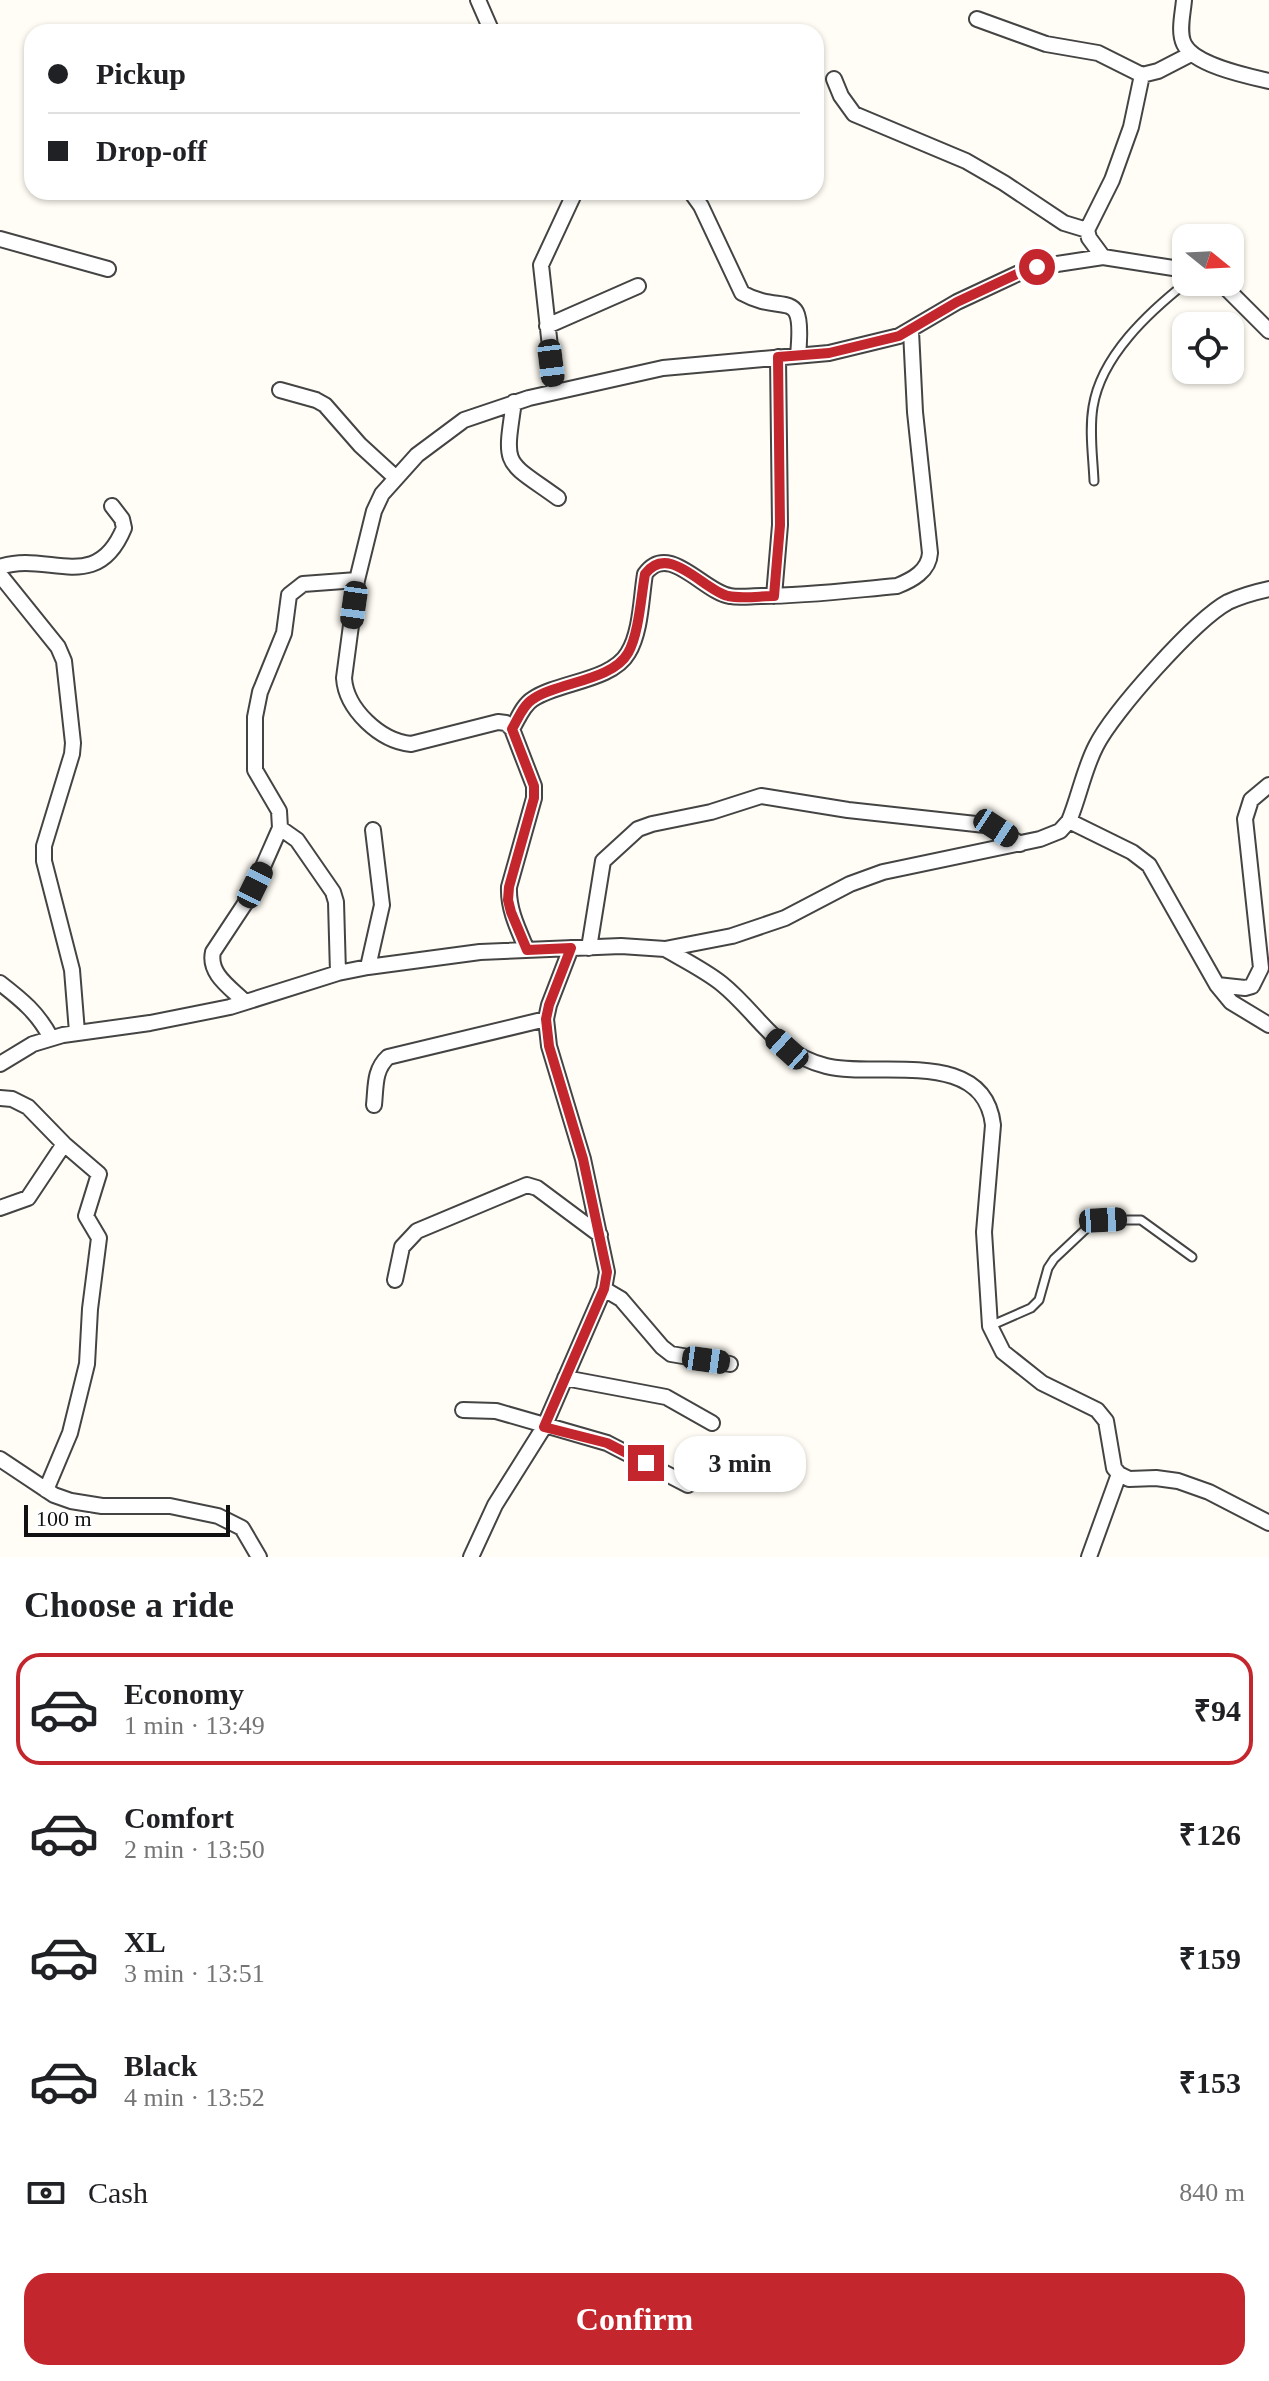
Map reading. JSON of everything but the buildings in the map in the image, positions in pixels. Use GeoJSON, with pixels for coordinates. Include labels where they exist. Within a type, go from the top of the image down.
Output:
{"type":"FeatureCollection","features":[{"type":"Feature","properties":{"kind":"street"},"geometry":{"type":"LineString","coordinates":[[478,0],[488,24]]}},
{"type":"Feature","properties":{"kind":"street"},"geometry":{"type":"LineString","coordinates":[[1184,0],[1182,37],[1184,46],[1191,54],[1235,72],[1269,81]]}},
{"type":"Feature","properties":{"kind":"street"},"geometry":{"type":"LineString","coordinates":[[977,19],[1046,44],[1098,53],[1142,75],[1158,71],[1191,54]]}},
{"type":"Feature","properties":{"kind":"street"},"geometry":{"type":"LineString","coordinates":[[1103,257],[1087,230],[1112,180],[1131,127],[1142,75]]}},
{"type":"Feature","properties":{"kind":"street"},"geometry":{"type":"LineString","coordinates":[[834,79],[854,114],[966,161],[1064,223],[1087,230]]}},
{"type":"Feature","properties":{"kind":"street"},"geometry":{"type":"LineString","coordinates":[[555,392],[541,265],[571,200]]}},
{"type":"Feature","properties":{"kind":"street"},"geometry":{"type":"LineString","coordinates":[[697,200],[742,293],[750,298],[787,305],[796,311],[800,328],[798,355]]}},
{"type":"Feature","properties":{"kind":"street"},"geometry":{"type":"LineString","coordinates":[[0,239],[108,269]]}},
{"type":"Feature","properties":{"kind":"street"},"geometry":{"type":"LineString","coordinates":[[527,950],[508,900],[534,798],[534,786],[512,729],[506,723],[498,722],[411,744],[398,743],[385,737],[372,725],[345,691],[357,580],[374,511],[382,494],[417,455],[464,420],[514,402],[678,365],[840,350],[911,331],[957,302],[1037,267],[1103,257],[1172,268]]}},
{"type":"Feature","properties":{"kind":"street"},"geometry":{"type":"LineString","coordinates":[[547,326],[638,286]]}},
{"type":"Feature","properties":{"kind":"street"},"geometry":{"type":"LineString","coordinates":[[1234,296],[1269,331]]}},
{"type":"Feature","properties":{"kind":"street"},"geometry":{"type":"LineString","coordinates":[[512,729],[533,699],[602,672],[628,654],[645,574],[651,566],[661,562],[676,565],[732,597],[897,586],[910,581],[929,561],[911,331]]}},
{"type":"Feature","properties":{"kind":"street"},"geometry":{"type":"LineString","coordinates":[[774,596],[780,525],[778,357]]}},
{"type":"Feature","properties":{"kind":"street"},"geometry":{"type":"LineString","coordinates":[[280,390],[325,405],[360,445],[396,478]]}},
{"type":"Feature","properties":{"kind":"street"},"geometry":{"type":"LineString","coordinates":[[514,402],[507,448],[509,460],[558,498]]}},
{"type":"Feature","properties":{"kind":"street"},"geometry":{"type":"LineString","coordinates":[[0,567],[16,562],[70,568],[98,562],[106,556],[124,528],[122,519],[112,506]]}},
{"type":"Feature","properties":{"kind":"street"},"geometry":{"type":"LineString","coordinates":[[0,575],[58,647],[64,661],[73,743],[69,767],[44,846],[44,861],[72,970],[77,1032]]}},
{"type":"Feature","properties":{"kind":"street"},"geometry":{"type":"LineString","coordinates":[[245,1002],[217,974],[212,960],[213,952],[250,896],[280,828],[279,811],[255,770],[255,717],[260,692],[284,633],[289,595],[303,584],[357,580]]}},
{"type":"Feature","properties":{"kind":"street"},"geometry":{"type":"LineString","coordinates":[[0,1064],[33,1044],[51,1038],[184,1016],[368,967],[480,952],[571,948],[665,949],[752,931],[785,918],[850,884],[883,872],[1020,844],[1060,831],[1069,821],[1096,745],[1132,697],[1205,619],[1228,603],[1269,589]]}},
{"type":"Feature","properties":{"kind":"street"},"geometry":{"type":"LineString","coordinates":[[1217,985],[1252,986],[1261,968],[1245,819],[1251,800],[1269,785]]}},
{"type":"Feature","properties":{"kind":"street"},"geometry":{"type":"LineString","coordinates":[[589,948],[600,873],[603,861],[610,852],[638,829],[723,809],[761,796],[848,810],[985,825],[996,828],[1020,844]]}},
{"type":"Feature","properties":{"kind":"street"},"geometry":{"type":"LineString","coordinates":[[1069,821],[1132,852],[1149,865],[1217,985],[1231,1002],[1269,1025]]}},
{"type":"Feature","properties":{"kind":"street"},"geometry":{"type":"LineString","coordinates":[[280,828],[297,840],[333,892],[338,973]]}},
{"type":"Feature","properties":{"kind":"street"},"geometry":{"type":"LineString","coordinates":[[368,967],[382,905],[373,830]]}},
{"type":"Feature","properties":{"kind":"street"},"geometry":{"type":"LineString","coordinates":[[471,1557],[495,1505],[544,1427],[604,1289],[607,1272],[583,1159],[549,1046],[546,1019],[571,948]]}},
{"type":"Feature","properties":{"kind":"street"},"geometry":{"type":"LineString","coordinates":[[665,949],[722,984],[787,1049],[809,1060],[844,1069],[923,1069],[967,1083],[983,1097],[992,1112],[993,1125],[984,1232],[990,1326],[1003,1352],[1042,1383],[1097,1410],[1106,1421],[1114,1468],[1119,1474],[1129,1479],[1178,1481],[1209,1492],[1269,1523]]}},
{"type":"Feature","properties":{"kind":"street"},"geometry":{"type":"LineString","coordinates":[[0,983],[29,1005],[51,1038]]}},
{"type":"Feature","properties":{"kind":"street"},"geometry":{"type":"LineString","coordinates":[[374,1105],[376,1075],[380,1064],[388,1057],[546,1019]]}},
{"type":"Feature","properties":{"kind":"street"},"geometry":{"type":"LineString","coordinates":[[0,1098],[12,1099],[28,1107],[99,1174],[86,1216],[99,1238],[83,1387],[70,1433],[46,1490]]}},
{"type":"Feature","properties":{"kind":"street"},"geometry":{"type":"LineString","coordinates":[[0,1208],[28,1198],[64,1144]]}},
{"type":"Feature","properties":{"kind":"street"},"geometry":{"type":"LineString","coordinates":[[395,1280],[402,1247],[417,1231],[527,1185],[537,1188],[600,1235]]}},
{"type":"Feature","properties":{"kind":"street"},"geometry":{"type":"LineString","coordinates":[[604,1289],[621,1299],[671,1354],[730,1364]]}},
{"type":"Feature","properties":{"kind":"street"},"geometry":{"type":"LineString","coordinates":[[565,1378],[666,1397],[712,1423]]}},
{"type":"Feature","properties":{"kind":"street"},"geometry":{"type":"LineString","coordinates":[[463,1410],[496,1411],[607,1443],[688,1485]]}},
{"type":"Feature","properties":{"kind":"street"},"geometry":{"type":"LineString","coordinates":[[0,1459],[54,1495],[86,1504],[170,1506],[218,1516],[242,1528],[259,1557]]}},
{"type":"Feature","properties":{"kind":"street"},"geometry":{"type":"LineString","coordinates":[[1089,1557],[1119,1474]]}},
{"type":"Feature","properties":{"kind":"lane"},"geometry":{"type":"LineString","coordinates":[[1094,481],[1092,418],[1102,380],[1140,321],[1172,294]]}},
{"type":"Feature","properties":{"kind":"lane"},"geometry":{"type":"LineString","coordinates":[[990,1326],[1031,1308],[1039,1300],[1048,1268],[1054,1259],[1095,1222],[1141,1220],[1192,1257]]}},
{"type":"Feature","properties":{"kind":"route"},"geometry":{"type":"LineString","coordinates":[[646,1463],[607,1443],[544,1427],[604,1289],[607,1272],[583,1159],[549,1046],[546,1019],[571,948],[527,950],[508,900],[534,798],[534,786],[512,729],[533,699],[602,672],[628,654],[645,574],[651,566],[661,562],[676,565],[732,597],[774,596],[780,525],[778,357],[829,353],[899,336],[957,302],[1037,267]]}}]}
